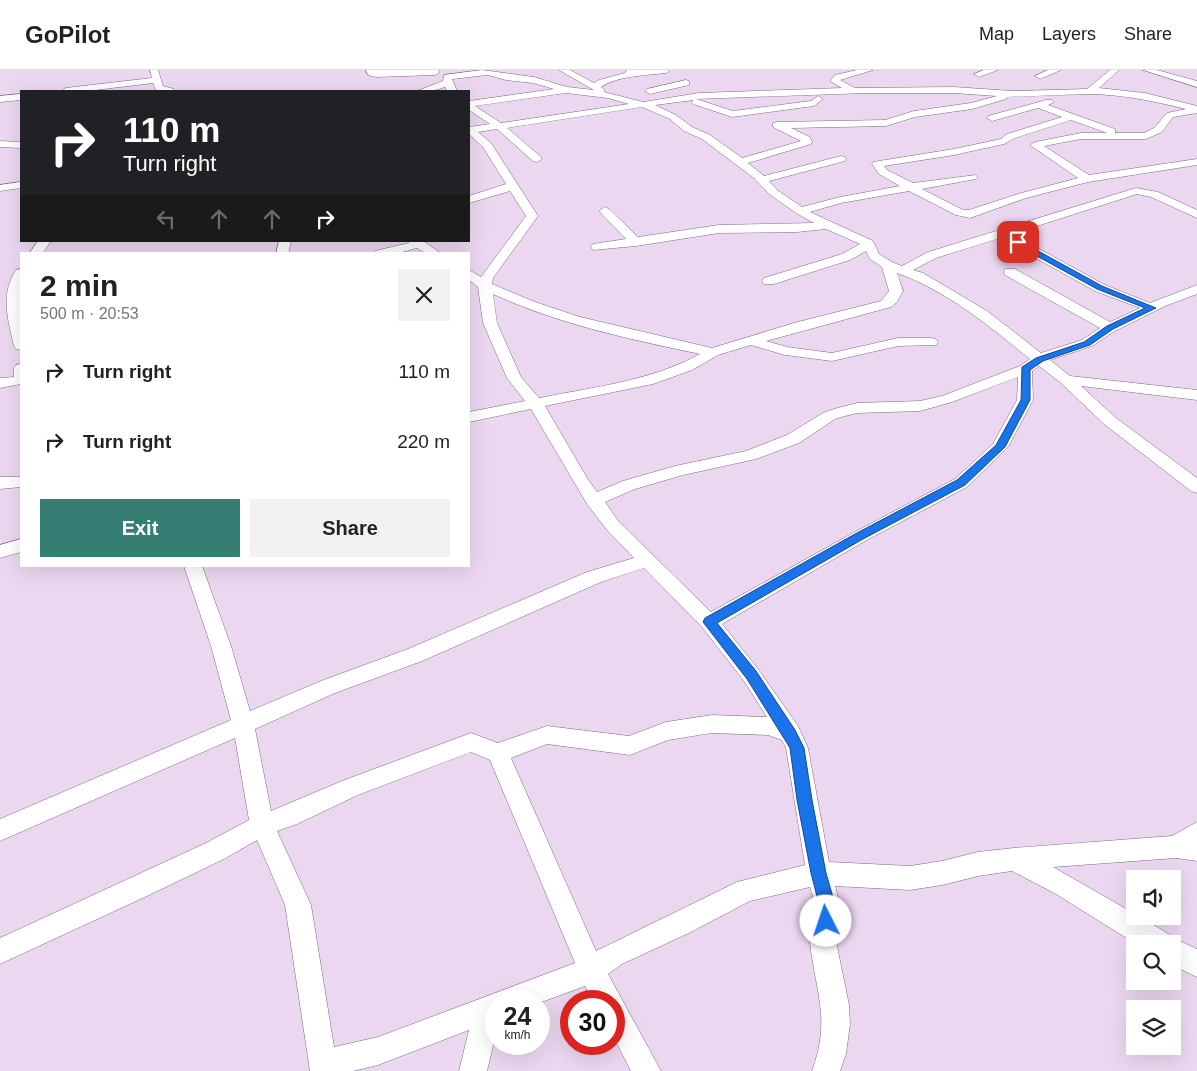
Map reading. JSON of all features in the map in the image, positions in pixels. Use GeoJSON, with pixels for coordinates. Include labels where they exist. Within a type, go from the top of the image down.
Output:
{"type":"FeatureCollection","features":[{"type":"Feature","properties":{"kind":"street"},"geometry":{"type":"LineString","coordinates":[[154,70],[159,88],[167,90]]}},
{"type":"Feature","properties":{"kind":"street"},"geometry":{"type":"LineString","coordinates":[[370,70],[371,73],[376,74],[433,71],[447,79],[452,90]]}},
{"type":"Feature","properties":{"kind":"street"},"geometry":{"type":"LineString","coordinates":[[563,70],[609,95]]}},
{"type":"Feature","properties":{"kind":"street"},"geometry":{"type":"LineString","coordinates":[[595,87],[602,82],[630,72],[666,70]]}},
{"type":"Feature","properties":{"kind":"street"},"geometry":{"type":"LineString","coordinates":[[853,91],[835,80],[838,77],[869,70]]}},
{"type":"Feature","properties":{"kind":"street"},"geometry":{"type":"LineString","coordinates":[[979,74],[994,70]]}},
{"type":"Feature","properties":{"kind":"street"},"geometry":{"type":"LineString","coordinates":[[1040,76],[1057,70]]}},
{"type":"Feature","properties":{"kind":"street"},"geometry":{"type":"LineString","coordinates":[[1089,92],[1114,70]]}},
{"type":"Feature","properties":{"kind":"street"},"geometry":{"type":"LineString","coordinates":[[1147,70],[1197,84]]}},
{"type":"Feature","properties":{"kind":"street"},"geometry":{"type":"LineString","coordinates":[[426,90],[441,86],[447,79],[489,71],[506,77],[534,80],[566,90],[609,95],[674,117],[688,129],[706,137],[740,162],[773,192],[800,211],[869,244],[874,256],[887,265],[933,284],[982,314],[1032,364],[1066,380],[1110,420],[1197,487]]}},
{"type":"Feature","properties":{"kind":"street"},"geometry":{"type":"LineString","coordinates":[[74,90],[156,80]]}},
{"type":"Feature","properties":{"kind":"street"},"geometry":{"type":"LineString","coordinates":[[622,99],[686,83]]}},
{"type":"Feature","properties":{"kind":"street"},"geometry":{"type":"LineString","coordinates":[[470,105],[566,90]]}},
{"type":"Feature","properties":{"kind":"street"},"geometry":{"type":"LineString","coordinates":[[470,130],[643,105],[698,99],[813,92],[954,90],[1012,94],[1104,92],[1145,96],[1197,109]]}},
{"type":"Feature","properties":{"kind":"street"},"geometry":{"type":"LineString","coordinates":[[698,99],[732,114],[814,103],[818,99],[813,92]]}},
{"type":"Feature","properties":{"kind":"street"},"geometry":{"type":"LineString","coordinates":[[992,118],[1064,98],[1066,93]]}},
{"type":"Feature","properties":{"kind":"street"},"geometry":{"type":"LineString","coordinates":[[740,162],[807,142],[776,125],[886,123],[914,114],[972,106],[1012,94]]}},
{"type":"Feature","properties":{"kind":"street"},"geometry":{"type":"LineString","coordinates":[[0,99],[20,97]]}},
{"type":"Feature","properties":{"kind":"street"},"geometry":{"type":"LineString","coordinates":[[674,117],[686,114],[694,108],[698,99]]}},
{"type":"Feature","properties":{"kind":"street"},"geometry":{"type":"LineString","coordinates":[[1039,105],[1124,136]]}},
{"type":"Feature","properties":{"kind":"street"},"geometry":{"type":"LineString","coordinates":[[470,106],[499,126],[537,159]]}},
{"type":"Feature","properties":{"kind":"street"},"geometry":{"type":"LineString","coordinates":[[1087,179],[1035,145],[1081,136],[1146,136],[1158,130],[1170,115],[1197,109]]}},
{"type":"Feature","properties":{"kind":"street"},"geometry":{"type":"LineString","coordinates":[[1071,117],[1011,136],[1004,141],[954,152],[877,164],[883,172],[960,213],[970,214],[1022,196],[1087,179],[1197,162]]}},
{"type":"Feature","properties":{"kind":"street"},"geometry":{"type":"LineString","coordinates":[[470,131],[486,145],[532,216],[487,278],[485,287],[490,323],[514,378],[535,403],[593,500],[613,526],[709,622],[751,675],[790,734],[797,748],[804,800],[828,908],[823,941],[835,1004],[835,1032],[832,1054],[826,1071]]}},
{"type":"Feature","properties":{"kind":"street"},"geometry":{"type":"LineString","coordinates":[[0,144],[20,145]]}},
{"type":"Feature","properties":{"kind":"street"},"geometry":{"type":"LineString","coordinates":[[762,180],[841,158]]}},
{"type":"Feature","properties":{"kind":"street"},"geometry":{"type":"LineString","coordinates":[[800,211],[840,200],[911,186],[972,177]]}},
{"type":"Feature","properties":{"kind":"street"},"geometry":{"type":"LineString","coordinates":[[0,188],[20,185]]}},
{"type":"Feature","properties":{"kind":"street"},"geometry":{"type":"LineString","coordinates":[[470,200],[514,186]]}},
{"type":"Feature","properties":{"kind":"street"},"geometry":{"type":"LineString","coordinates":[[904,271],[910,265],[932,255],[1136,191],[1154,194],[1197,214]]}},
{"type":"Feature","properties":{"kind":"street"},"geometry":{"type":"LineString","coordinates":[[605,212],[636,242]]}},
{"type":"Feature","properties":{"kind":"street"},"geometry":{"type":"LineString","coordinates":[[597,247],[719,229],[797,228],[827,225]]}},
{"type":"Feature","properties":{"kind":"street"},"geometry":{"type":"LineString","coordinates":[[1001,233],[1100,288],[1152,308]]}},
{"type":"Feature","properties":{"kind":"street"},"geometry":{"type":"LineString","coordinates":[[386,252],[416,243],[432,252]]}},
{"type":"Feature","properties":{"kind":"street"},"geometry":{"type":"LineString","coordinates":[[769,281],[846,256],[869,244]]}},
{"type":"Feature","properties":{"kind":"street"},"geometry":{"type":"LineString","coordinates":[[470,418],[648,381],[687,367],[713,352],[799,326],[886,304],[892,299],[896,291],[892,274],[887,265]]}},
{"type":"Feature","properties":{"kind":"street"},"geometry":{"type":"LineString","coordinates":[[1010,272],[1110,328]]}},
{"type":"Feature","properties":{"kind":"street"},"geometry":{"type":"LineString","coordinates":[[20,274],[15,282],[12,307],[20,342]]}},
{"type":"Feature","properties":{"kind":"street"},"geometry":{"type":"LineString","coordinates":[[470,275],[485,287],[559,315],[598,327],[713,352]]}},
{"type":"Feature","properties":{"kind":"street"},"geometry":{"type":"LineString","coordinates":[[593,500],[629,485],[681,470],[750,455],[793,439],[829,416],[840,412],[857,408],[920,406],[947,399],[1087,343],[1110,328],[1152,308],[1160,302],[1197,289]]}},
{"type":"Feature","properties":{"kind":"street"},"geometry":{"type":"LineString","coordinates":[[752,341],[785,351],[832,357],[898,342],[931,342]]}},
{"type":"Feature","properties":{"kind":"street"},"geometry":{"type":"LineString","coordinates":[[709,622],[859,537],[961,483],[1000,447],[1026,400],[1032,364]]}},
{"type":"Feature","properties":{"kind":"street"},"geometry":{"type":"LineString","coordinates":[[0,383],[20,376]]}},
{"type":"Feature","properties":{"kind":"street"},"geometry":{"type":"LineString","coordinates":[[1066,380],[1106,382],[1197,395]]}},
{"type":"Feature","properties":{"kind":"street"},"geometry":{"type":"LineString","coordinates":[[0,482],[20,482]]}},
{"type":"Feature","properties":{"kind":"street"},"geometry":{"type":"LineString","coordinates":[[0,552],[20,545]]}},
{"type":"Feature","properties":{"kind":"street"},"geometry":{"type":"LineString","coordinates":[[0,830],[328,687],[415,655],[594,577],[648,560]]}},
{"type":"Feature","properties":{"kind":"street"},"geometry":{"type":"LineString","coordinates":[[193,567],[221,646],[243,724],[262,825],[298,905],[324,1067],[378,1051],[432,1029],[485,1011]]}},
{"type":"Feature","properties":{"kind":"street"},"geometry":{"type":"LineString","coordinates":[[0,951],[164,876],[262,825],[289,816],[350,788],[471,742],[498,753],[547,735],[630,746],[666,731],[712,724],[768,726],[790,734]]}},
{"type":"Feature","properties":{"kind":"street"},"geometry":{"type":"LineString","coordinates":[[498,753],[590,970],[602,990]]}},
{"type":"Feature","properties":{"kind":"street"},"geometry":{"type":"LineString","coordinates":[[537,990],[590,970],[613,955],[680,924],[746,890],[819,873],[910,878],[942,873],[978,864],[1014,860],[1105,851],[1187,848],[1197,833]]}},
{"type":"Feature","properties":{"kind":"street"},"geometry":{"type":"LineString","coordinates":[[1014,860],[1065,886],[1146,935]]}},
{"type":"Feature","properties":{"kind":"street"},"geometry":{"type":"LineString","coordinates":[[1181,955],[1197,964]]}},
{"type":"Feature","properties":{"kind":"street"},"geometry":{"type":"LineString","coordinates":[[473,1071],[485,1026]]}},
{"type":"Feature","properties":{"kind":"street"},"geometry":{"type":"LineString","coordinates":[[625,1032],[647,1071]]}},
{"type":"Feature","properties":{"kind":"route"},"geometry":{"type":"LineString","coordinates":[[826,921],[828,908],[804,800],[797,748],[790,734],[751,675],[709,622],[859,537],[961,483],[1000,447],[1026,400],[1025,368],[1039,360],[1087,343],[1110,328],[1152,308],[1100,288],[1018,242]]}}]}
